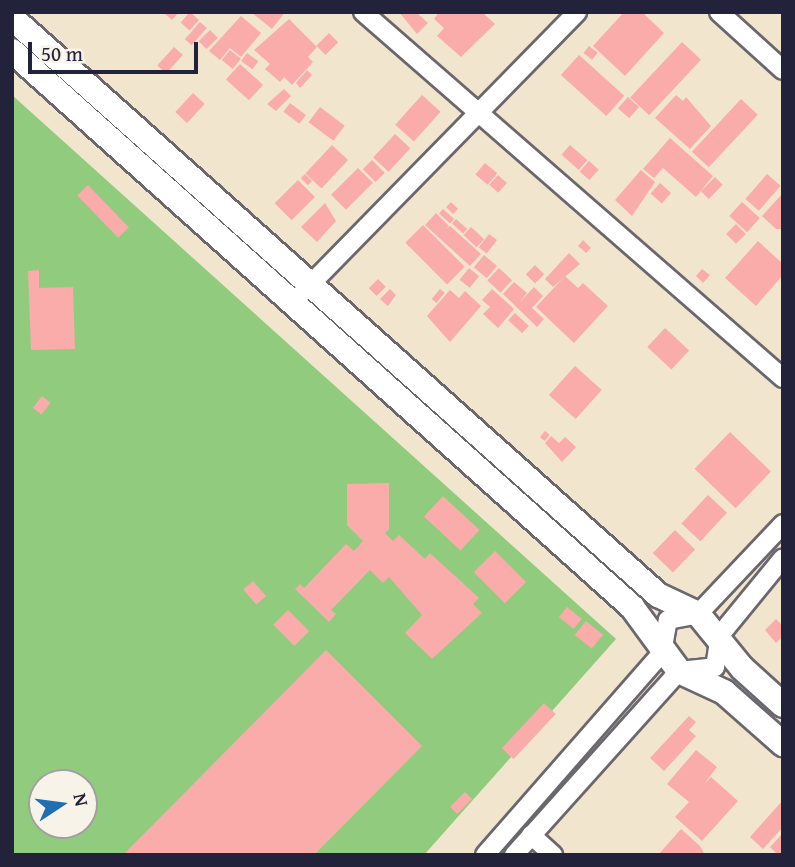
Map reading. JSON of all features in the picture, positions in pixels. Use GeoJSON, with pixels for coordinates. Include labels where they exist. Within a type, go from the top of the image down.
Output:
{"type":"FeatureCollection","features":[{"type":"Feature","properties":{"kind":"street"},"geometry":{"type":"LineString","coordinates":[[363,12],[477,115],[783,378]]}},
{"type":"Feature","properties":{"kind":"street"},"geometry":{"type":"LineString","coordinates":[[300,294],[577,12]]}},
{"type":"Feature","properties":{"kind":"street"},"geometry":{"type":"LineString","coordinates":[[719,12],[783,70]]}},
{"type":"Feature","properties":{"kind":"street"},"geometry":{"type":"LineString","coordinates":[[12,18],[632,607],[662,653],[679,671],[724,692],[783,744]]}},
{"type":"Feature","properties":{"kind":"street"},"geometry":{"type":"LineString","coordinates":[[12,51],[658,595],[698,614],[720,635],[742,668],[783,705]]}},
{"type":"Feature","properties":{"kind":"street"},"geometry":{"type":"LineString","coordinates":[[485,855],[662,653],[668,620],[698,614],[783,524]]}},
{"type":"Feature","properties":{"kind":"street"},"geometry":{"type":"LineString","coordinates":[[514,855],[679,671],[715,667],[720,635],[783,558]]}},
{"type":"Feature","properties":{"kind":"street"},"geometry":{"type":"LineString","coordinates":[[531,835],[553,855]]}},
{"type":"Feature","properties":{"kind":"green space"},"geometry":{"type":"Polygon","coordinates":[[[12,95],[616,639],[424,855],[12,855],[12,95]]]}},
{"type":"Feature","properties":{"kind":"building"},"geometry":{"type":"Polygon","coordinates":[[[163,12],[179,12],[172,20],[163,12]]]}},
{"type":"Feature","properties":{"kind":"building"},"geometry":{"type":"Polygon","coordinates":[[[190,12],[199,20],[190,30],[181,22],[190,12]]]}},
{"type":"Feature","properties":{"kind":"building"},"geometry":{"type":"Polygon","coordinates":[[[251,12],[285,12],[272,29],[251,12]]]}},
{"type":"Feature","properties":{"kind":"building"},"geometry":{"type":"Polygon","coordinates":[[[399,12],[416,12],[428,23],[417,34],[399,12]]]}},
{"type":"Feature","properties":{"kind":"building"},"geometry":{"type":"Polygon","coordinates":[[[439,12],[482,12],[495,24],[461,57],[437,36],[444,28],[434,19],[439,12]]]}},
{"type":"Feature","properties":{"kind":"building"},"geometry":{"type":"Polygon","coordinates":[[[624,12],[642,12],[664,33],[625,76],[593,46],[624,12]]]}},
{"type":"Feature","properties":{"kind":"building"},"geometry":{"type":"Polygon","coordinates":[[[241,16],[261,33],[241,57],[230,48],[220,60],[209,51],[241,16]]]}},
{"type":"Feature","properties":{"kind":"building"},"geometry":{"type":"Polygon","coordinates":[[[289,19],[317,47],[308,57],[313,62],[292,85],[284,77],[280,82],[265,69],[270,64],[254,50],[289,19]]]}},
{"type":"Feature","properties":{"kind":"building"},"geometry":{"type":"Polygon","coordinates":[[[200,22],[207,28],[192,45],[185,39],[200,22]]]}},
{"type":"Feature","properties":{"kind":"building"},"geometry":{"type":"Polygon","coordinates":[[[210,30],[218,38],[206,49],[199,41],[210,30]]]}},
{"type":"Feature","properties":{"kind":"building"},"geometry":{"type":"Polygon","coordinates":[[[329,33],[338,42],[325,55],[316,46],[329,33]]]}},
{"type":"Feature","properties":{"kind":"building"},"geometry":{"type":"Polygon","coordinates":[[[682,42],[701,60],[649,115],[630,98],[682,42]]]}},
{"type":"Feature","properties":{"kind":"building"},"geometry":{"type":"Polygon","coordinates":[[[589,46],[598,53],[592,60],[583,53],[589,46]]]}},
{"type":"Feature","properties":{"kind":"building"},"geometry":{"type":"Polygon","coordinates":[[[174,47],[183,55],[166,74],[157,66],[174,47]]]}},
{"type":"Feature","properties":{"kind":"building"},"geometry":{"type":"Polygon","coordinates":[[[230,50],[241,59],[233,69],[222,60],[230,50]]]}},
{"type":"Feature","properties":{"kind":"building"},"geometry":{"type":"Polygon","coordinates":[[[247,53],[258,61],[252,69],[241,61],[247,53]]]}},
{"type":"Feature","properties":{"kind":"building"},"geometry":{"type":"Polygon","coordinates":[[[579,55],[624,96],[606,116],[561,75],[579,55]]]}},
{"type":"Feature","properties":{"kind":"building"},"geometry":{"type":"Polygon","coordinates":[[[240,64],[263,85],[249,100],[226,80],[240,64]]]}},
{"type":"Feature","properties":{"kind":"building"},"geometry":{"type":"Polygon","coordinates":[[[307,70],[312,75],[300,88],[296,83],[307,70]]]}},
{"type":"Feature","properties":{"kind":"building"},"geometry":{"type":"Polygon","coordinates":[[[284,89],[291,96],[276,111],[267,104],[284,89]]]}},
{"type":"Feature","properties":{"kind":"building"},"geometry":{"type":"Polygon","coordinates":[[[193,93],[205,104],[187,123],[175,112],[193,93]]]}},
{"type":"Feature","properties":{"kind":"building"},"geometry":{"type":"Polygon","coordinates":[[[422,95],[441,112],[414,141],[395,125],[422,95]]]}},
{"type":"Feature","properties":{"kind":"building"},"geometry":{"type":"Polygon","coordinates":[[[676,95],[683,101],[686,97],[711,126],[690,149],[655,118],[676,95]]]}},
{"type":"Feature","properties":{"kind":"building"},"geometry":{"type":"Polygon","coordinates":[[[628,97],[639,107],[629,118],[618,108],[628,97]]]}},
{"type":"Feature","properties":{"kind":"building"},"geometry":{"type":"Polygon","coordinates":[[[741,99],[758,115],[709,167],[692,152],[741,99]]]}},
{"type":"Feature","properties":{"kind":"building"},"geometry":{"type":"Polygon","coordinates":[[[290,103],[306,115],[299,124],[283,112],[290,103]]]}},
{"type":"Feature","properties":{"kind":"building"},"geometry":{"type":"Polygon","coordinates":[[[320,107],[345,126],[333,141],[309,122],[320,107]]]}},
{"type":"Feature","properties":{"kind":"building"},"geometry":{"type":"Polygon","coordinates":[[[395,134],[410,148],[389,172],[373,157],[395,134]]]}},
{"type":"Feature","properties":{"kind":"building"},"geometry":{"type":"Polygon","coordinates":[[[670,138],[713,176],[696,197],[663,168],[654,178],[643,169],[670,138]]]}},
{"type":"Feature","properties":{"kind":"building"},"geometry":{"type":"Polygon","coordinates":[[[332,145],[348,160],[321,189],[305,174],[332,145]]]}},
{"type":"Feature","properties":{"kind":"building"},"geometry":{"type":"Polygon","coordinates":[[[570,145],[587,160],[579,170],[561,155],[570,145]]]}},
{"type":"Feature","properties":{"kind":"building"},"geometry":{"type":"Polygon","coordinates":[[[372,160],[385,173],[376,182],[363,169],[372,160]]]}},
{"type":"Feature","properties":{"kind":"building"},"geometry":{"type":"Polygon","coordinates":[[[589,161],[599,170],[589,180],[580,171],[589,161]]]}},
{"type":"Feature","properties":{"kind":"building"},"geometry":{"type":"Polygon","coordinates":[[[485,163],[497,173],[488,185],[475,174],[485,163]]]}},
{"type":"Feature","properties":{"kind":"building"},"geometry":{"type":"Polygon","coordinates":[[[358,168],[373,183],[346,210],[331,195],[358,168]]]}},
{"type":"Feature","properties":{"kind":"building"},"geometry":{"type":"Polygon","coordinates":[[[641,170],[655,182],[632,216],[615,200],[641,170]]]}},
{"type":"Feature","properties":{"kind":"building"},"geometry":{"type":"Polygon","coordinates":[[[305,174],[312,181],[308,185],[301,178],[305,174]]]}},
{"type":"Feature","properties":{"kind":"building"},"geometry":{"type":"Polygon","coordinates":[[[767,174],[781,186],[759,211],[745,199],[767,174]]]}},
{"type":"Feature","properties":{"kind":"building"},"geometry":{"type":"Polygon","coordinates":[[[498,175],[507,183],[498,193],[489,185],[498,175]]]}},
{"type":"Feature","properties":{"kind":"building"},"geometry":{"type":"Polygon","coordinates":[[[715,177],[723,185],[709,199],[701,191],[715,177]]]}},
{"type":"Feature","properties":{"kind":"building"},"geometry":{"type":"Polygon","coordinates":[[[298,180],[315,197],[292,220],[275,203],[298,180]]]}},
{"type":"Feature","properties":{"kind":"building"},"geometry":{"type":"Polygon","coordinates":[[[660,183],[671,193],[662,203],[651,193],[660,183]]]}},
{"type":"Feature","properties":{"kind":"building"},"geometry":{"type":"Polygon","coordinates":[[[88,185],[129,227],[118,238],[77,195],[88,185]]]}},
{"type":"Feature","properties":{"kind":"building"},"geometry":{"type":"Polygon","coordinates":[[[783,193],[783,229],[776,229],[762,216],[783,193]]]}},
{"type":"Feature","properties":{"kind":"building"},"geometry":{"type":"Polygon","coordinates":[[[451,202],[458,209],[453,214],[446,207],[451,202]]]}},
{"type":"Feature","properties":{"kind":"building"},"geometry":{"type":"Polygon","coordinates":[[[742,202],[760,218],[747,232],[729,216],[742,202]]]}},
{"type":"Feature","properties":{"kind":"building"},"geometry":{"type":"Polygon","coordinates":[[[325,203],[336,221],[317,242],[301,227],[325,203]]]}},
{"type":"Feature","properties":{"kind":"building"},"geometry":{"type":"Polygon","coordinates":[[[443,209],[454,219],[450,223],[439,213],[443,209]]]}},
{"type":"Feature","properties":{"kind":"building"},"geometry":{"type":"Polygon","coordinates":[[[436,213],[449,226],[446,229],[450,226],[481,254],[470,266],[425,225],[436,213]]]}},
{"type":"Feature","properties":{"kind":"building"},"geometry":{"type":"Polygon","coordinates":[[[456,219],[467,229],[463,233],[452,223],[456,219]]]}},
{"type":"Feature","properties":{"kind":"building"},"geometry":{"type":"Polygon","coordinates":[[[736,224],[746,234],[736,244],[726,234],[736,224]]]}},
{"type":"Feature","properties":{"kind":"building"},"geometry":{"type":"Polygon","coordinates":[[[423,225],[465,267],[447,284],[405,243],[423,225]]]}},
{"type":"Feature","properties":{"kind":"building"},"geometry":{"type":"Polygon","coordinates":[[[471,227],[484,239],[477,247],[463,235],[471,227]]]}},
{"type":"Feature","properties":{"kind":"building"},"geometry":{"type":"Polygon","coordinates":[[[489,234],[497,240],[487,254],[479,248],[489,234]]]}},
{"type":"Feature","properties":{"kind":"building"},"geometry":{"type":"Polygon","coordinates":[[[583,240],[591,248],[586,253],[578,246],[583,240]]]}},
{"type":"Feature","properties":{"kind":"building"},"geometry":{"type":"Polygon","coordinates":[[[758,241],[783,264],[783,275],[756,306],[725,278],[758,241]]]}},
{"type":"Feature","properties":{"kind":"building"},"geometry":{"type":"Polygon","coordinates":[[[569,253],[580,264],[553,287],[545,279],[569,253]]]}},
{"type":"Feature","properties":{"kind":"building"},"geometry":{"type":"Polygon","coordinates":[[[484,255],[497,266],[487,278],[474,267],[484,255]]]}},
{"type":"Feature","properties":{"kind":"building"},"geometry":{"type":"Polygon","coordinates":[[[535,265],[544,274],[535,283],[526,274],[535,265]]]}},
{"type":"Feature","properties":{"kind":"building"},"geometry":{"type":"Polygon","coordinates":[[[469,268],[479,276],[470,288],[460,280],[469,268]]]}},
{"type":"Feature","properties":{"kind":"building"},"geometry":{"type":"Polygon","coordinates":[[[499,268],[512,280],[501,293],[487,280],[499,268]]]}},
{"type":"Feature","properties":{"kind":"building"},"geometry":{"type":"Polygon","coordinates":[[[702,269],[710,275],[703,283],[696,276],[702,269]]]}},
{"type":"Feature","properties":{"kind":"building"},"geometry":{"type":"Polygon","coordinates":[[[39,270],[39,288],[73,287],[75,349],[31,350],[28,271],[39,270]]]}},
{"type":"Feature","properties":{"kind":"building"},"geometry":{"type":"Polygon","coordinates":[[[565,276],[578,288],[583,283],[608,306],[574,343],[536,307],[565,276]]]}},
{"type":"Feature","properties":{"kind":"building"},"geometry":{"type":"Polygon","coordinates":[[[378,279],[386,287],[377,296],[369,288],[378,279]]]}},
{"type":"Feature","properties":{"kind":"building"},"geometry":{"type":"Polygon","coordinates":[[[514,282],[527,293],[519,303],[534,287],[543,296],[532,308],[544,319],[537,327],[503,294],[514,282]]]}},
{"type":"Feature","properties":{"kind":"building"},"geometry":{"type":"Polygon","coordinates":[[[390,289],[396,295],[388,306],[380,299],[390,289]]]}},
{"type":"Feature","properties":{"kind":"building"},"geometry":{"type":"Polygon","coordinates":[[[440,289],[445,293],[436,303],[432,299],[440,289]]]}},
{"type":"Feature","properties":{"kind":"building"},"geometry":{"type":"Polygon","coordinates":[[[492,289],[514,309],[498,328],[483,314],[490,307],[482,300],[492,289]]]}},
{"type":"Feature","properties":{"kind":"building"},"geometry":{"type":"Polygon","coordinates":[[[450,290],[459,298],[465,291],[481,306],[450,342],[427,316],[450,290]]]}},
{"type":"Feature","properties":{"kind":"building"},"geometry":{"type":"Polygon","coordinates":[[[515,313],[529,326],[522,333],[508,320],[515,313]]]}},
{"type":"Feature","properties":{"kind":"building"},"geometry":{"type":"Polygon","coordinates":[[[665,328],[689,351],[671,370],[647,347],[665,328]]]}},
{"type":"Feature","properties":{"kind":"building"},"geometry":{"type":"Polygon","coordinates":[[[575,366],[602,390],[576,419],[549,395],[575,366]]]}},
{"type":"Feature","properties":{"kind":"building"},"geometry":{"type":"Polygon","coordinates":[[[42,396],[51,403],[41,415],[33,408],[42,396]]]}},
{"type":"Feature","properties":{"kind":"building"},"geometry":{"type":"Polygon","coordinates":[[[545,431],[550,435],[545,441],[540,437],[545,431]]]}},
{"type":"Feature","properties":{"kind":"building"},"geometry":{"type":"Polygon","coordinates":[[[730,432],[771,472],[736,508],[695,469],[730,432]]]}},
{"type":"Feature","properties":{"kind":"building"},"geometry":{"type":"Polygon","coordinates":[[[551,436],[559,443],[565,437],[576,447],[562,462],[545,443],[551,436]]]}},
{"type":"Feature","properties":{"kind":"building"},"geometry":{"type":"Polygon","coordinates":[[[389,483],[389,529],[385,533],[393,541],[399,535],[425,559],[430,553],[479,598],[473,604],[482,613],[432,659],[405,633],[422,615],[389,577],[383,583],[370,570],[331,610],[336,614],[329,622],[295,589],[300,584],[304,588],[346,544],[354,551],[363,541],[347,525],[347,484],[389,483]]]}},
{"type":"Feature","properties":{"kind":"building"},"geometry":{"type":"Polygon","coordinates":[[[708,495],[727,513],[700,541],[681,524],[708,495]]]}},
{"type":"Feature","properties":{"kind":"building"},"geometry":{"type":"Polygon","coordinates":[[[443,496],[480,530],[460,551],[424,516],[443,496]]]}},
{"type":"Feature","properties":{"kind":"building"},"geometry":{"type":"Polygon","coordinates":[[[675,530],[695,549],[673,572],[653,553],[675,530]]]}},
{"type":"Feature","properties":{"kind":"building"},"geometry":{"type":"Polygon","coordinates":[[[495,551],[526,582],[505,603],[474,572],[495,551]]]}},
{"type":"Feature","properties":{"kind":"building"},"geometry":{"type":"Polygon","coordinates":[[[253,581],[266,596],[256,605],[243,590],[253,581]]]}},
{"type":"Feature","properties":{"kind":"building"},"geometry":{"type":"Polygon","coordinates":[[[567,607],[582,619],[574,629],[559,617],[567,607]]]}},
{"type":"Feature","properties":{"kind":"building"},"geometry":{"type":"Polygon","coordinates":[[[288,610],[309,631],[294,646],[273,625],[288,610]]]}},
{"type":"Feature","properties":{"kind":"building"},"geometry":{"type":"Polygon","coordinates":[[[776,619],[783,626],[783,636],[776,643],[765,630],[776,619]]]}},
{"type":"Feature","properties":{"kind":"building"},"geometry":{"type":"Polygon","coordinates":[[[586,621],[603,635],[592,649],[575,635],[586,621]]]}},
{"type":"Feature","properties":{"kind":"building"},"geometry":{"type":"Polygon","coordinates":[[[326,650],[422,746],[314,855],[123,855],[326,650]]]}},
{"type":"Feature","properties":{"kind":"building"},"geometry":{"type":"Polygon","coordinates":[[[544,703],[556,714],[513,759],[502,748],[544,703]]]}},
{"type":"Feature","properties":{"kind":"building"},"geometry":{"type":"Polygon","coordinates":[[[689,716],[696,722],[689,730],[696,736],[664,771],[650,758],[689,716]]]}},
{"type":"Feature","properties":{"kind":"building"},"geometry":{"type":"Polygon","coordinates":[[[696,750],[717,767],[704,784],[711,777],[738,801],[702,841],[675,817],[689,802],[667,784],[696,750]]]}},
{"type":"Feature","properties":{"kind":"building"},"geometry":{"type":"Polygon","coordinates":[[[465,792],[472,799],[457,814],[450,807],[465,792]]]}},
{"type":"Feature","properties":{"kind":"building"},"geometry":{"type":"Polygon","coordinates":[[[783,800],[783,827],[763,849],[750,837],[783,800]]]}},
{"type":"Feature","properties":{"kind":"building"},"geometry":{"type":"Polygon","coordinates":[[[681,829],[700,846],[705,855],[658,855],[681,829]]]}},
{"type":"Feature","properties":{"kind":"building"},"geometry":{"type":"Polygon","coordinates":[[[783,833],[783,855],[778,855],[770,847],[783,833]]]}}]}
